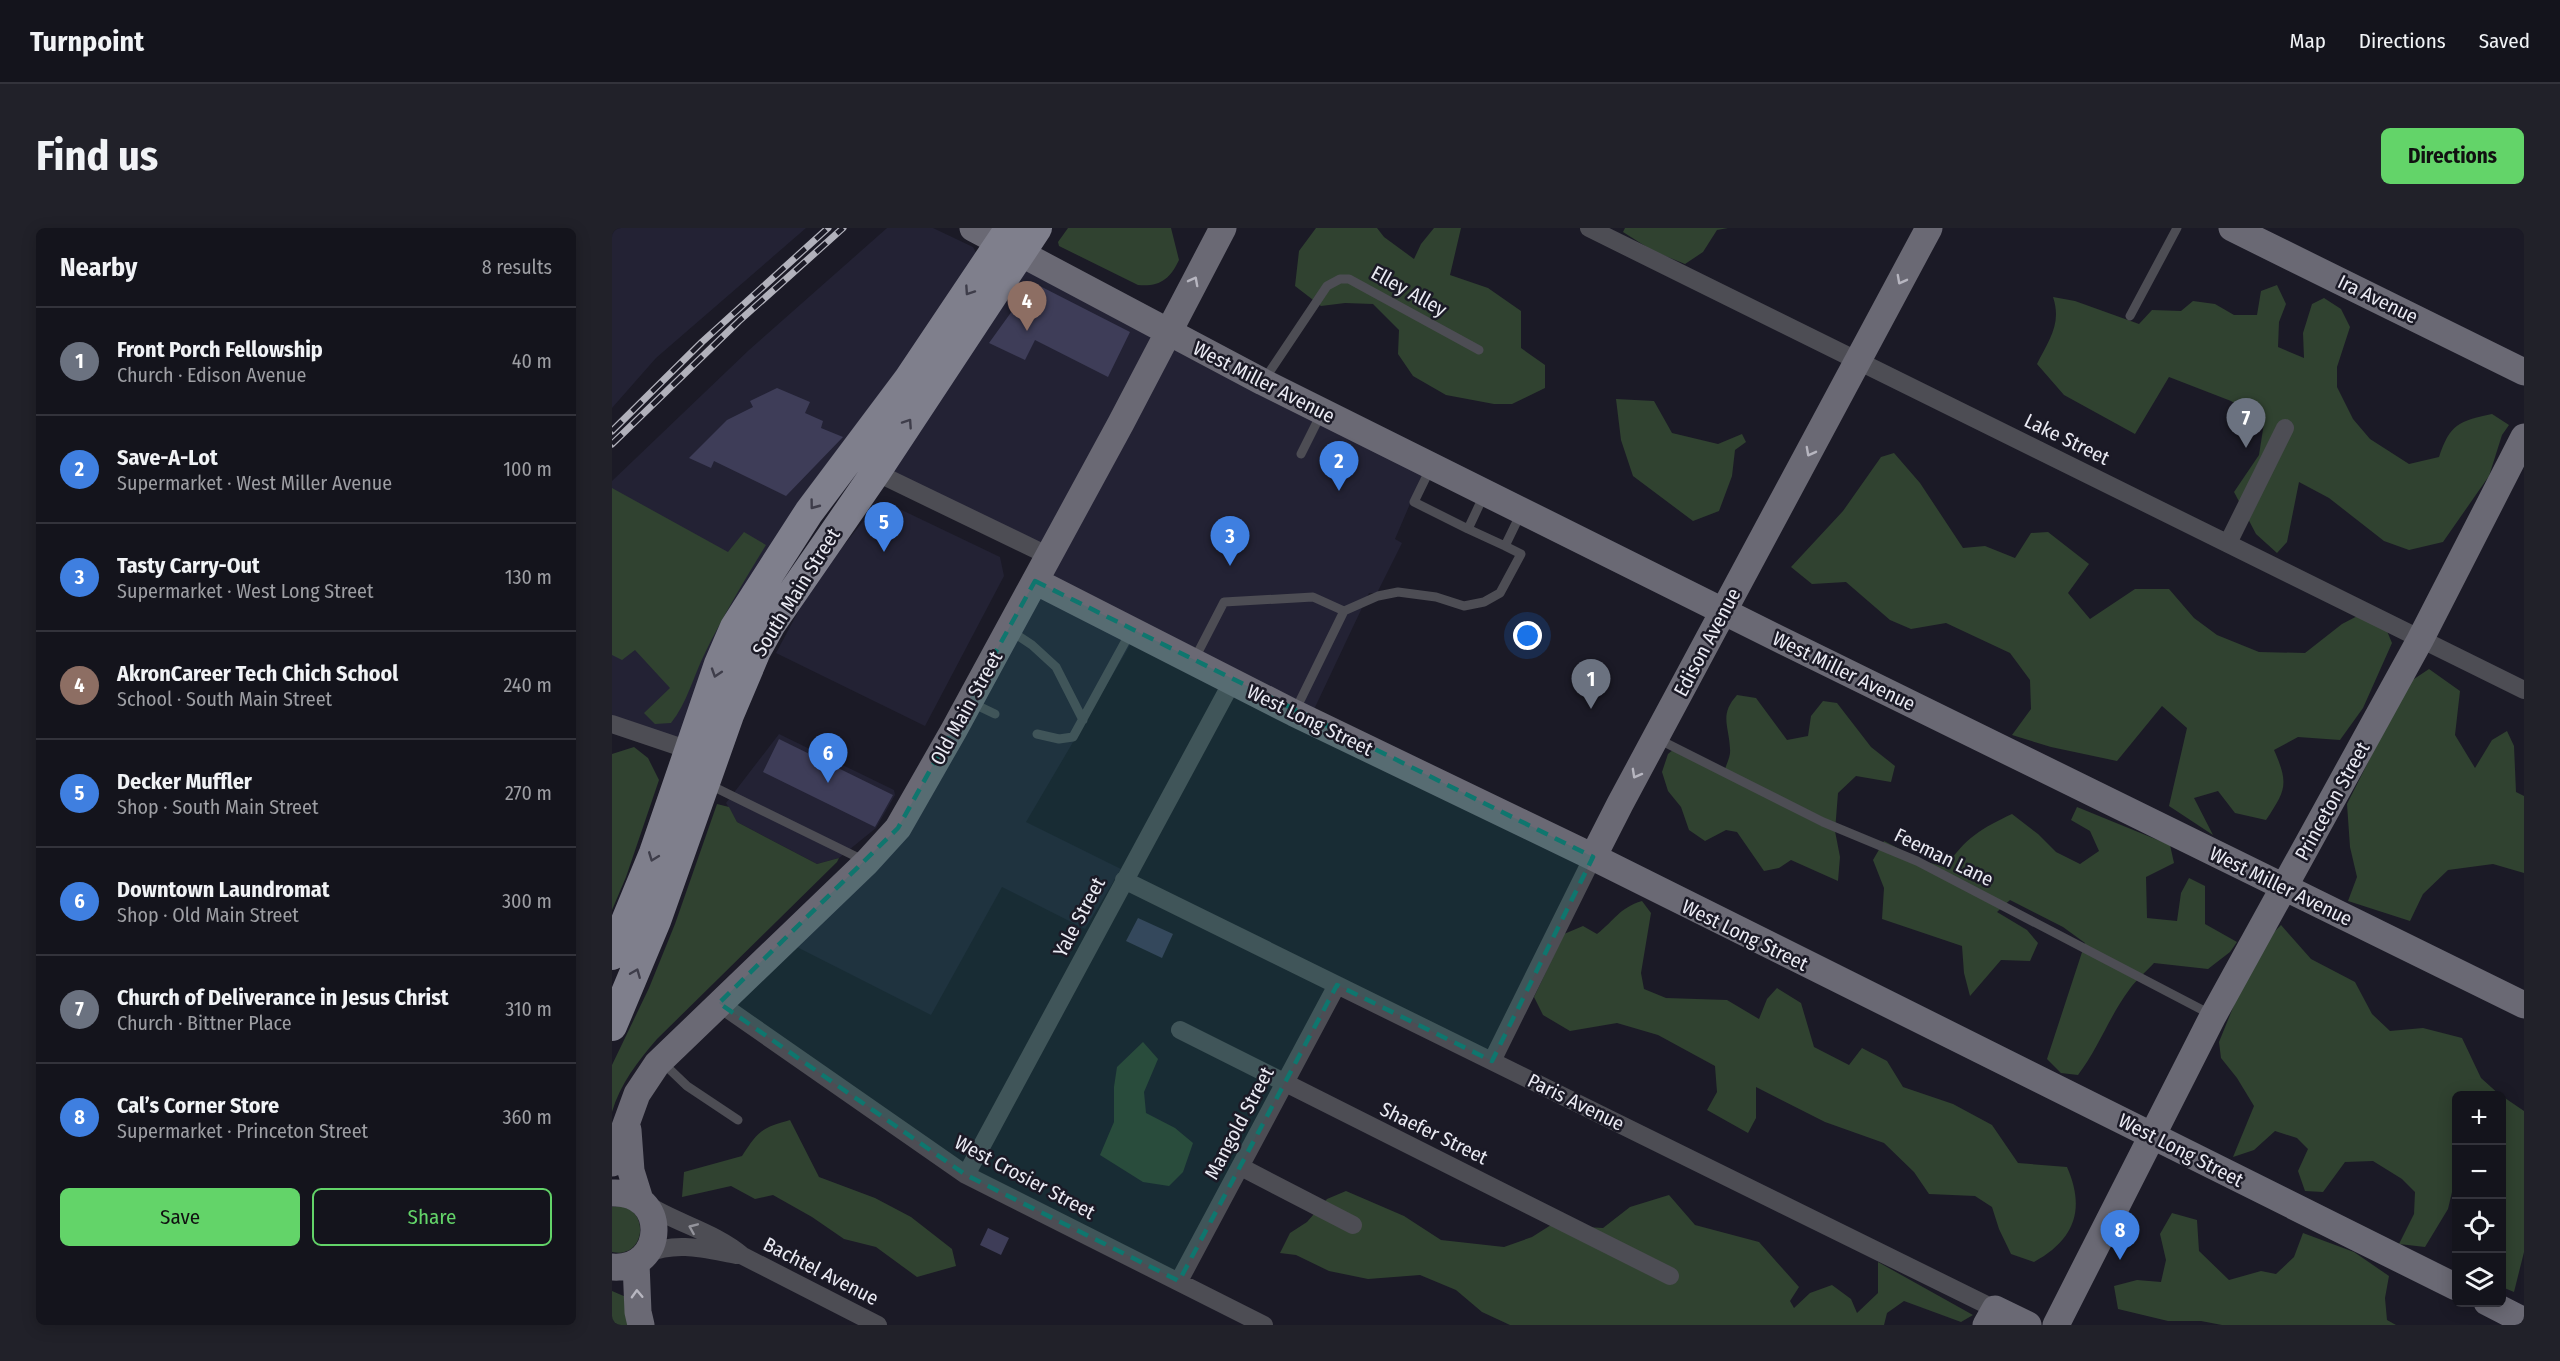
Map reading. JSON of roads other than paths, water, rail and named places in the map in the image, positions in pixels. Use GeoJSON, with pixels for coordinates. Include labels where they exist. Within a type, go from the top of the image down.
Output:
{"type":"FeatureCollection","features":[{"type":"Feature","properties":{"kind":"main road","name":"South Main Street"},"geometry":{"type":"LineString","coordinates":[[612,1026],[656,921],[703,764],[719,664],[735,627],[809,512],[1011,241],[1037,228]]}},
{"type":"Feature","properties":{"kind":"main road","name":"South Main Street"},"geometry":{"type":"LineString","coordinates":[[612,955],[654,853],[703,764],[771,624],[876,472],[1011,241]]}},
{"type":"Feature","properties":{"kind":"street","name":"West Miller Avenue"},"geometry":{"type":"LineString","coordinates":[[972,228],[1011,241],[1167,333],[1263,382],[2524,1005]]}},
{"type":"Feature","properties":{"kind":"street","name":"Old Main Street"},"geometry":{"type":"LineString","coordinates":[[612,1163],[638,1094],[661,1060],[867,862],[889,839],[904,818],[1009,630],[1223,228]]}},
{"type":"Feature","properties":{"kind":"street","name":"Lake Street"},"geometry":{"type":"LineString","coordinates":[[1589,228],[2524,690]]}},
{"type":"Feature","properties":{"kind":"street","name":"Edison Avenue"},"geometry":{"type":"LineString","coordinates":[[1492,1061],[1593,857],[1929,228]]}},
{"type":"Feature","properties":{"kind":"street","name":"Ira Avenue"},"geometry":{"type":"LineString","coordinates":[[2232,228],[2524,372]]}},
{"type":"Feature","properties":{"kind":"street"},"geometry":{"type":"LineString","coordinates":[[2228,543],[2284,428]]}},
{"type":"Feature","properties":{"kind":"street","name":"Princeton Street"},"geometry":{"type":"LineString","coordinates":[[2056,1325],[2213,1016],[2420,640],[2524,437]]}},
{"type":"Feature","properties":{"kind":"street"},"geometry":{"type":"LineString","coordinates":[[849,458],[1049,556]]}},
{"type":"Feature","properties":{"kind":"street","name":"West Long Street"},"geometry":{"type":"LineString","coordinates":[[1035,581],[1294,713],[1593,857],[1659,892],[2452,1285]]}},
{"type":"Feature","properties":{"kind":"street","name":"Yale Street"},"geometry":{"type":"LineString","coordinates":[[966,1175],[1232,682]]}},
{"type":"Feature","properties":{"kind":"street"},"geometry":{"type":"LineString","coordinates":[[612,724],[703,764]]}},
{"type":"Feature","properties":{"kind":"street","name":"Paris Avenue"},"geometry":{"type":"LineString","coordinates":[[1124,880],[1492,1061],[1990,1317],[2028,1325]]}},
{"type":"Feature","properties":{"kind":"street","name":"Mangold Street"},"geometry":{"type":"LineString","coordinates":[[1179,1281],[1337,985]]}},
{"type":"Feature","properties":{"kind":"street","name":"West Crosier Street"},"geometry":{"type":"LineString","coordinates":[[719,1003],[966,1175],[1263,1325]]}},
{"type":"Feature","properties":{"kind":"street","name":"Shaefer Street"},"geometry":{"type":"LineString","coordinates":[[1179,1030],[1670,1276]]}},
{"type":"Feature","properties":{"kind":"street","name":"Old Main Street"},"geometry":{"type":"LineString","coordinates":[[627,1126],[632,1171],[641,1201],[650,1213],[654,1228],[652,1243],[631,1261],[641,1325]]}},
{"type":"Feature","properties":{"kind":"street"},"geometry":{"type":"LineString","coordinates":[[1241,1167],[1353,1225]]}},
{"type":"Feature","properties":{"kind":"street"},"geometry":{"type":"LineString","coordinates":[[612,1193],[627,1194],[641,1201]]}},
{"type":"Feature","properties":{"kind":"street","name":"Bachtel Avenue"},"geometry":{"type":"LineString","coordinates":[[641,1201],[673,1220],[727,1243],[743,1256],[878,1325]]}},
{"type":"Feature","properties":{"kind":"street","name":"Bachtel Avenue"},"geometry":{"type":"LineString","coordinates":[[631,1261],[665,1248],[686,1246],[743,1256]]}},
{"type":"Feature","properties":{"kind":"street"},"geometry":{"type":"LineString","coordinates":[[2497,1307],[2524,1321]]}},
{"type":"Feature","properties":{"kind":"lane"},"geometry":{"type":"LineString","coordinates":[[2130,316],[2177,228]]}},
{"type":"Feature","properties":{"kind":"lane","name":"Elley Alley"},"geometry":{"type":"LineString","coordinates":[[1263,382],[1327,286],[1340,279],[1349,279],[1479,350]]}},
{"type":"Feature","properties":{"kind":"lane"},"geometry":{"type":"LineString","coordinates":[[1301,454],[1322,411]]}},
{"type":"Feature","properties":{"kind":"lane"},"geometry":{"type":"LineString","coordinates":[[1294,713],[1344,611],[1378,596],[1398,592],[1436,597],[1464,606],[1484,602],[1500,593],[1521,554],[1414,502],[1432,466]]}},
{"type":"Feature","properties":{"kind":"lane"},"geometry":{"type":"LineString","coordinates":[[1468,529],[1485,493]]}},
{"type":"Feature","properties":{"kind":"lane"},"geometry":{"type":"LineString","coordinates":[[1505,546],[1522,511]]}},
{"type":"Feature","properties":{"kind":"lane"},"geometry":{"type":"LineString","coordinates":[[1193,662],[1224,602],[1313,597],[1344,611]]}},
{"type":"Feature","properties":{"kind":"lane"},"geometry":{"type":"LineString","coordinates":[[1009,630],[1032,645],[1056,667],[1083,720]]}},
{"type":"Feature","properties":{"kind":"lane"},"geometry":{"type":"LineString","coordinates":[[1036,734],[1059,739],[1073,736],[1131,630]]}},
{"type":"Feature","properties":{"kind":"lane"},"geometry":{"type":"LineString","coordinates":[[970,702],[995,714]]}},
{"type":"Feature","properties":{"kind":"lane","name":"Feeman Lane"},"geometry":{"type":"LineString","coordinates":[[1656,738],[1824,822],[1917,861],[2213,1016]]}},
{"type":"Feature","properties":{"kind":"lane"},"geometry":{"type":"LineString","coordinates":[[703,764],[867,862]]}},
{"type":"Feature","properties":{"kind":"lane"},"geometry":{"type":"LineString","coordinates":[[661,1060],[687,1086],[738,1120]]}},
{"type":"Feature","properties":{"kind":"railway"},"geometry":{"type":"LineString","coordinates":[[612,431],[702,342],[828,228]]}},
{"type":"Feature","properties":{"kind":"railway"},"geometry":{"type":"LineString","coordinates":[[612,444],[739,321],[843,228]]}},
{"type":"Feature","properties":{"kind":"place","name":"AkronCareer Tech Chich School"},"geometry":{"type":"Point","coordinates":[1027,331]}},
{"type":"Feature","properties":{"kind":"place","name":"Church of Deliverance in Jesus Christ"},"geometry":{"type":"Point","coordinates":[2246,448]}},
{"type":"Feature","properties":{"kind":"place","name":"Save-A-Lot"},"geometry":{"type":"Point","coordinates":[1339,491]}},
{"type":"Feature","properties":{"kind":"place","name":"Decker Muffler"},"geometry":{"type":"Point","coordinates":[884,552]}},
{"type":"Feature","properties":{"kind":"place","name":"Tasty Carry-Out"},"geometry":{"type":"Point","coordinates":[1230,566]}},
{"type":"Feature","properties":{"kind":"place","name":"Front Porch Fellowship"},"geometry":{"type":"Point","coordinates":[1591,709]}},
{"type":"Feature","properties":{"kind":"place","name":"Downtown Laundromat"},"geometry":{"type":"Point","coordinates":[828,783]}},
{"type":"Feature","properties":{"kind":"place","name":"Cal’s Corner Store"},"geometry":{"type":"Point","coordinates":[2120,1260]}}]}
